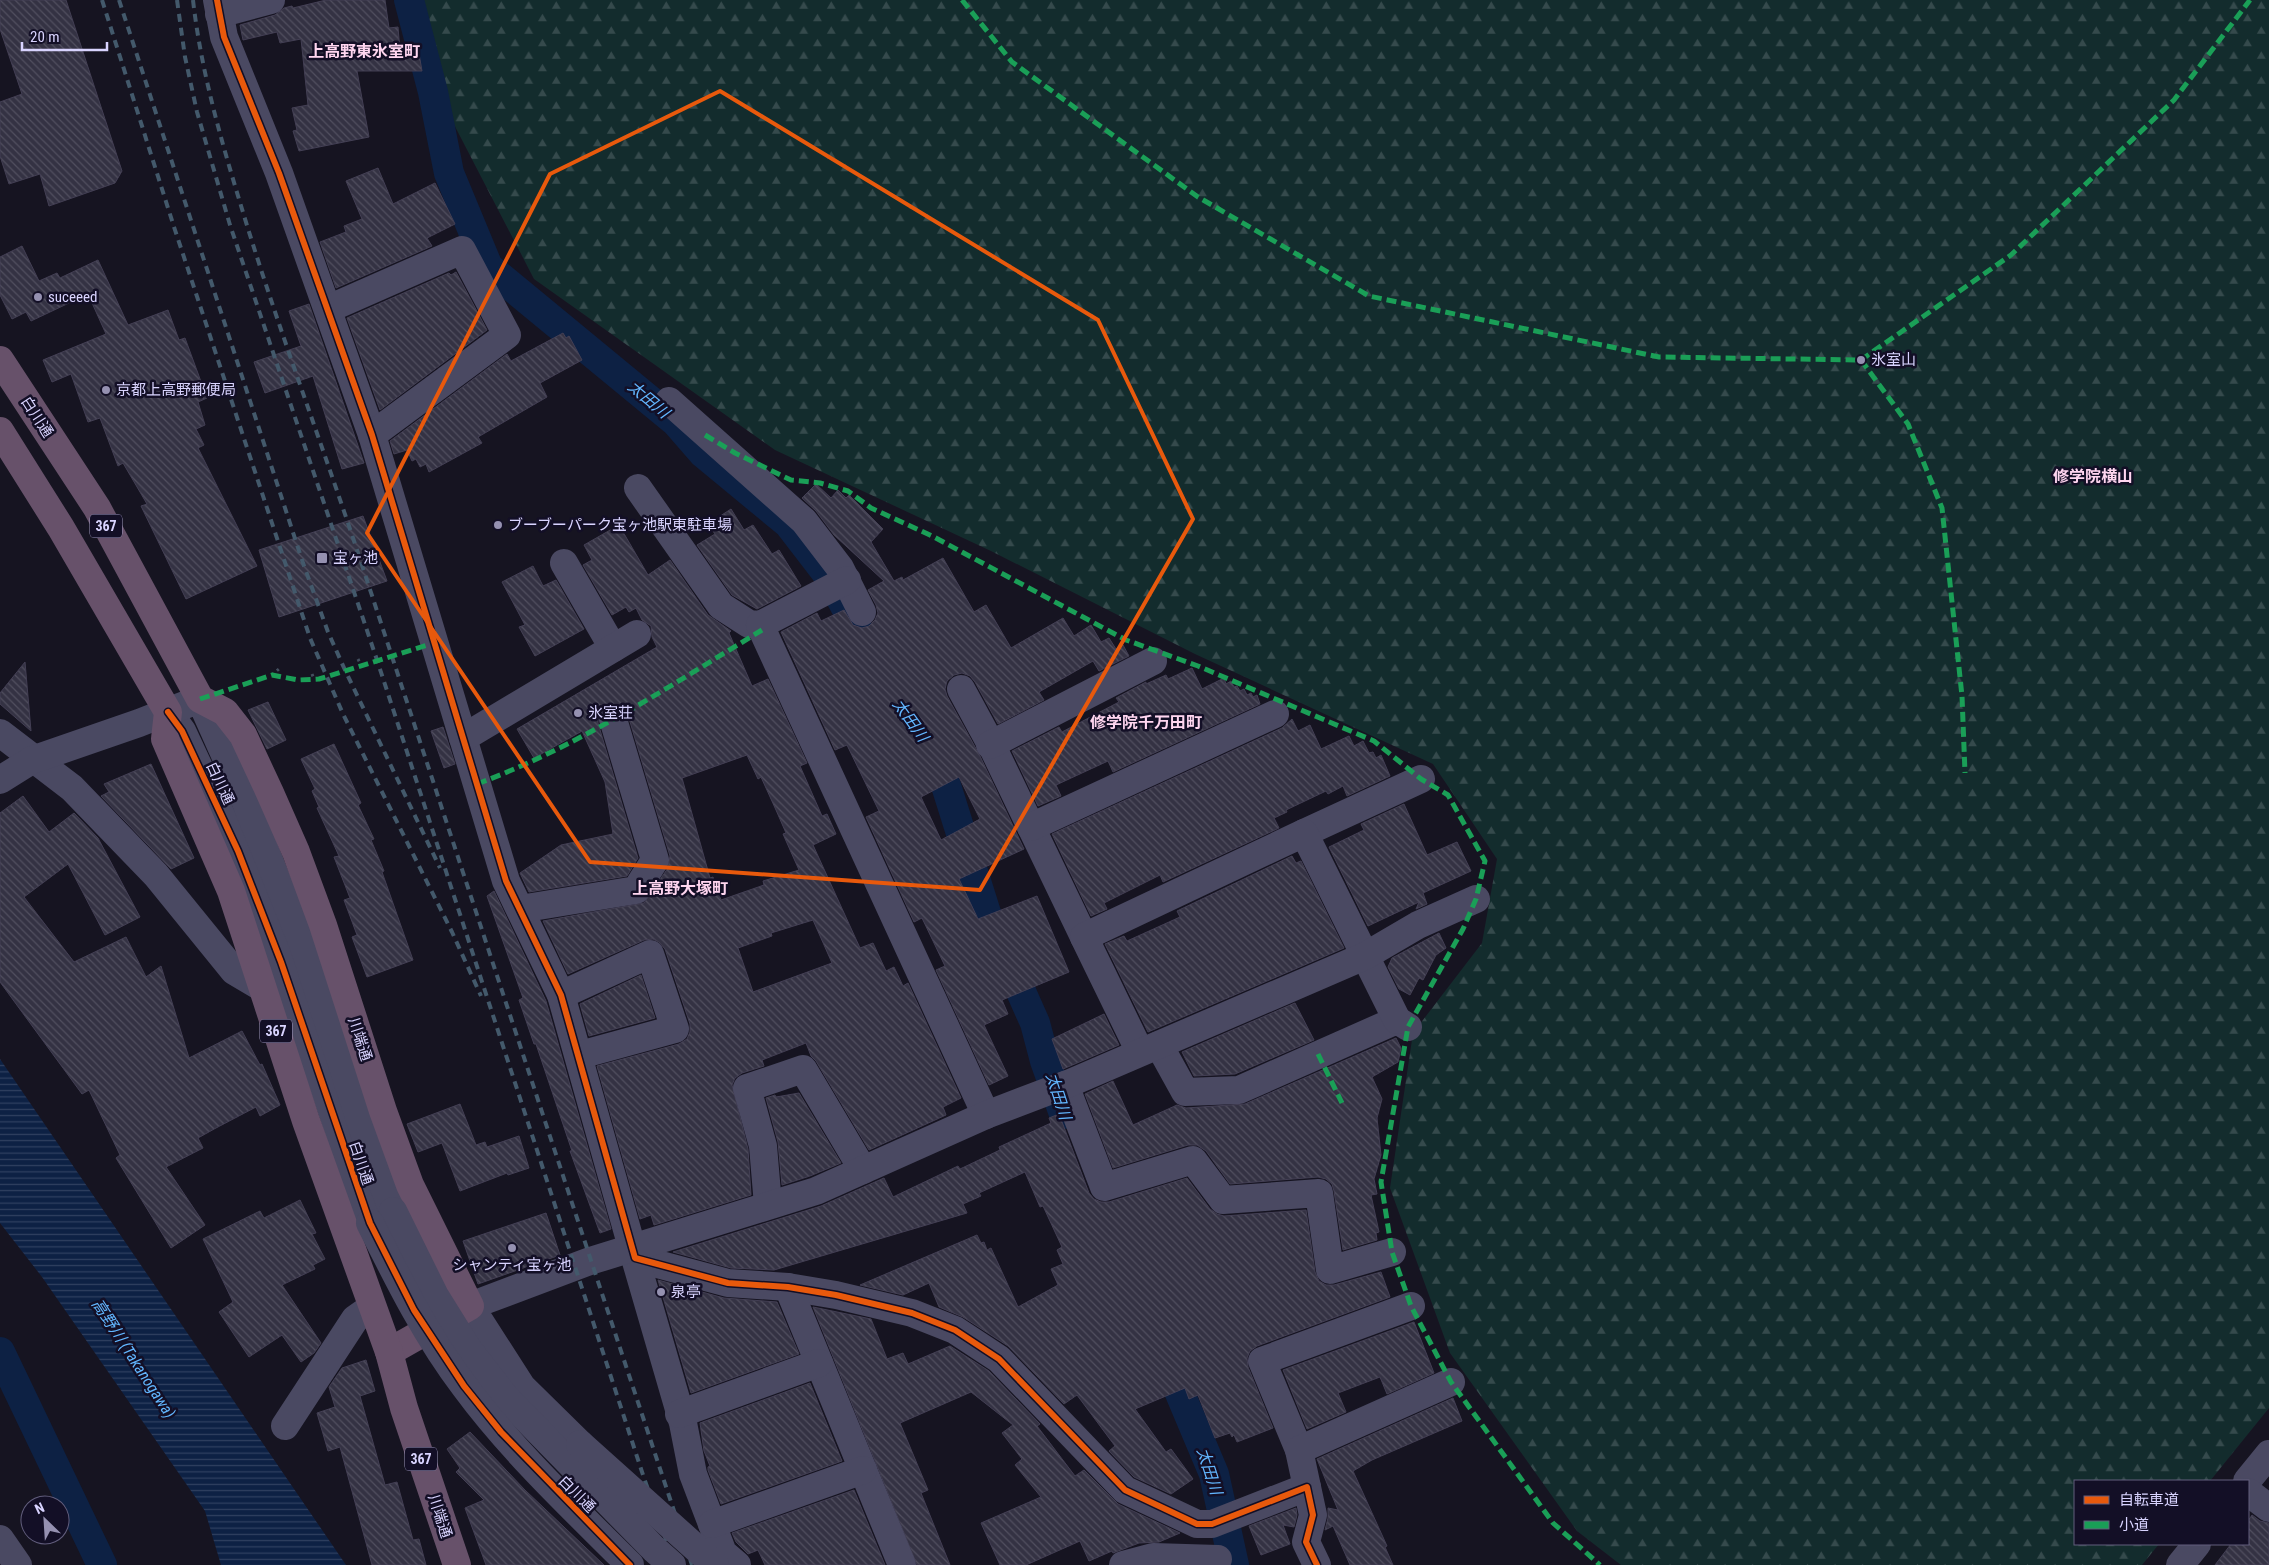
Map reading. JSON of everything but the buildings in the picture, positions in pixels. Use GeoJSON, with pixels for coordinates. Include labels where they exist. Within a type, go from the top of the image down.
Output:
{"type":"FeatureCollection","features":[{"type":"Feature","properties":{"kind":"highway","name":"白川通"},"geometry":{"type":"LineString","coordinates":[[0,360],[97,508],[200,699]]}},
{"type":"Feature","properties":{"kind":"highway","name":"白川通"},"geometry":{"type":"LineString","coordinates":[[0,431],[61,528],[168,712]]}},
{"type":"Feature","properties":{"kind":"highway","name":"川端通"},"geometry":{"type":"LineString","coordinates":[[200,699],[225,712],[243,735],[270,793],[296,852],[323,925],[383,1111],[410,1185],[470,1306]]}},
{"type":"Feature","properties":{"kind":"highway","name":"川端通"},"geometry":{"type":"LineString","coordinates":[[168,712],[165,739],[231,891],[306,1121],[389,1352],[404,1408],[457,1565]]}},
{"type":"Feature","properties":{"kind":"highway"},"geometry":{"type":"LineString","coordinates":[[389,1352],[470,1306]]}},
{"type":"Feature","properties":{"kind":"street"},"geometry":{"type":"LineString","coordinates":[[271,0],[218,7],[224,37],[280,173],[372,435],[506,881],[562,995],[679,1414],[693,1474],[722,1553],[737,1565]]}},
{"type":"Feature","properties":{"kind":"street"},"geometry":{"type":"LineString","coordinates":[[328,308],[462,250],[507,335],[372,435]]}},
{"type":"Feature","properties":{"kind":"street"},"geometry":{"type":"LineString","coordinates":[[669,401],[804,521],[840,568],[862,612]]}},
{"type":"Feature","properties":{"kind":"street"},"geometry":{"type":"LineString","coordinates":[[638,488],[722,606],[748,624],[760,625],[847,580]]}},
{"type":"Feature","properties":{"kind":"street"},"geometry":{"type":"LineString","coordinates":[[564,563],[613,648]]}},
{"type":"Feature","properties":{"kind":"street"},"geometry":{"type":"LineString","coordinates":[[760,625],[986,1115]]}},
{"type":"Feature","properties":{"kind":"street"},"geometry":{"type":"LineString","coordinates":[[463,738],[637,634]]}},
{"type":"Feature","properties":{"kind":"street"},"geometry":{"type":"LineString","coordinates":[[990,745],[1153,661]]}},
{"type":"Feature","properties":{"kind":"street"},"geometry":{"type":"LineString","coordinates":[[961,689],[1031,827],[1084,938],[1150,1048],[1185,1092],[1239,1090],[1402,1023],[1304,833]]}},
{"type":"Feature","properties":{"kind":"street"},"geometry":{"type":"LineString","coordinates":[[0,780],[32,760],[200,699]]}},
{"type":"Feature","properties":{"kind":"street","name":"白川通"},"geometry":{"type":"LineString","coordinates":[[200,699],[242,792],[304,944],[372,1157],[381,1217],[435,1296],[468,1349],[506,1398],[619,1514],[672,1565]]}},
{"type":"Feature","properties":{"kind":"street","name":"白川通"},"geometry":{"type":"LineString","coordinates":[[168,712],[182,731],[238,851],[381,1217],[414,1310],[464,1386],[501,1432],[630,1565]]}},
{"type":"Feature","properties":{"kind":"street"},"geometry":{"type":"LineString","coordinates":[[1031,827],[1275,714]]}},
{"type":"Feature","properties":{"kind":"street"},"geometry":{"type":"LineString","coordinates":[[520,909],[636,890],[654,860],[613,719]]}},
{"type":"Feature","properties":{"kind":"street"},"geometry":{"type":"LineString","coordinates":[[0,734],[32,760],[72,788],[149,868],[234,971],[261,987]]}},
{"type":"Feature","properties":{"kind":"street"},"geometry":{"type":"LineString","coordinates":[[1084,938],[1421,779]]}},
{"type":"Feature","properties":{"kind":"street"},"geometry":{"type":"LineString","coordinates":[[715,1565],[580,1444],[522,1387],[470,1306],[590,1261],[634,1253],[768,1204],[816,1191],[986,1115],[1065,1085],[1366,956],[1418,925],[1476,899]]}},
{"type":"Feature","properties":{"kind":"street"},"geometry":{"type":"LineString","coordinates":[[562,995],[650,954],[676,1030],[580,1055]]}},
{"type":"Feature","properties":{"kind":"street"},"geometry":{"type":"LineString","coordinates":[[768,1204],[763,1146],[747,1088],[803,1069],[863,1170]]}},
{"type":"Feature","properties":{"kind":"street"},"geometry":{"type":"LineString","coordinates":[[1065,1085],[1104,1187],[1193,1160],[1223,1200],[1319,1193],[1330,1270],[1392,1252]]}},
{"type":"Feature","properties":{"kind":"street"},"geometry":{"type":"LineString","coordinates":[[634,1253],[728,1283],[788,1288],[836,1296],[912,1313],[955,1330],[999,1358],[1125,1490],[1196,1524],[1212,1524],[1307,1487]]}},
{"type":"Feature","properties":{"kind":"street"},"geometry":{"type":"LineString","coordinates":[[788,1288],[902,1565]]}},
{"type":"Feature","properties":{"kind":"street"},"geometry":{"type":"LineString","coordinates":[[1316,1565],[1306,1542],[1313,1515],[1298,1450],[1262,1361],[1411,1306]]}},
{"type":"Feature","properties":{"kind":"street"},"geometry":{"type":"LineString","coordinates":[[285,1426],[355,1319],[372,1307]]}},
{"type":"Feature","properties":{"kind":"street"},"geometry":{"type":"LineString","coordinates":[[679,1414],[819,1362]]}},
{"type":"Feature","properties":{"kind":"street"},"geometry":{"type":"LineString","coordinates":[[1298,1450],[1451,1382]]}},
{"type":"Feature","properties":{"kind":"street"},"geometry":{"type":"LineString","coordinates":[[2248,1480],[2269,1454]]}},
{"type":"Feature","properties":{"kind":"street"},"geometry":{"type":"LineString","coordinates":[[712,1524],[863,1470]]}},
{"type":"Feature","properties":{"kind":"street"},"geometry":{"type":"LineString","coordinates":[[2249,1493],[2269,1508]]}},
{"type":"Feature","properties":{"kind":"street"},"geometry":{"type":"LineString","coordinates":[[1122,1565],[1154,1557],[1219,1562],[1212,1524]]}},
{"type":"Feature","properties":{"kind":"street"},"geometry":{"type":"LineString","coordinates":[[0,1539],[18,1565]]}},
{"type":"Feature","properties":{"kind":"path"},"geometry":{"type":"LineString","coordinates":[[358,659],[361,665]]}},
{"type":"Feature","properties":{"kind":"path"},"geometry":{"type":"LineString","coordinates":[[272,674],[280,668]]}},
{"type":"Feature","properties":{"kind":"path"},"geometry":{"type":"LineString","coordinates":[[312,674],[314,679]]}},
{"type":"Feature","properties":{"kind":"highlighted area"},"geometry":{"type":"Polygon","coordinates":[[[720,91],[1098,320],[1193,519],[980,890],[590,862],[367,533],[550,174],[720,91]]]}},
{"type":"Feature","properties":{"kind":"green space"},"geometry":{"type":"Polygon","coordinates":[[[411,0],[2269,0],[2269,1408],[2211,1480],[2074,1480],[2074,1545],[2158,1545],[2142,1565],[1621,1565],[1577,1531],[1450,1353],[1390,1188],[1413,1033],[1482,943],[1497,859],[1433,764],[1195,654],[991,551],[775,450],[534,279],[446,109],[411,0]]]}},
{"type":"Feature","properties":{"kind":"water","name":"高野川 (Takanogawa)"},"geometry":{"type":"Polygon","coordinates":[[[0,1059],[346,1565],[221,1565],[205,1511],[42,1277],[0,1223],[0,1059]]]}},
{"type":"Feature","properties":{"kind":"waterway","name":"太田川"},"geometry":{"type":"LineString","coordinates":[[409,0],[433,92],[449,173],[488,267],[676,422],[703,453],[789,524],[829,576],[876,663]]}},
{"type":"Feature","properties":{"kind":"waterway","name":"太田川"},"geometry":{"type":"LineString","coordinates":[[930,747],[943,776],[986,913],[1035,1023],[1045,1061],[1064,1114]]}},
{"type":"Feature","properties":{"kind":"waterway"},"geometry":{"type":"LineString","coordinates":[[0,1352],[102,1565]]}},
{"type":"Feature","properties":{"kind":"waterway","name":"太田川"},"geometry":{"type":"LineString","coordinates":[[1163,1353],[1214,1474],[1234,1565]]}},
{"type":"Feature","properties":{"kind":"railway"},"geometry":{"type":"LineString","coordinates":[[102,0],[175,230],[310,638],[343,714],[452,932],[481,996]]}},
{"type":"Feature","properties":{"kind":"railway"},"geometry":{"type":"LineString","coordinates":[[119,0],[303,563],[328,632],[440,868]]}},
{"type":"Feature","properties":{"kind":"railway"},"geometry":{"type":"LineString","coordinates":[[177,0],[185,57],[197,112],[230,225],[377,660],[644,1478],[675,1565]]}},
{"type":"Feature","properties":{"kind":"railway"},"geometry":{"type":"LineString","coordinates":[[193,0],[201,53],[213,105],[255,252],[358,553],[692,1565]]}},
{"type":"Feature","properties":{"kind":"marked path"},"geometry":{"type":"LineString","coordinates":[[962,0],[1012,62],[1198,197],[1369,296],[1659,357],[1861,360],[2011,255],[2174,100],[2250,0]]}},
{"type":"Feature","properties":{"kind":"marked path"},"geometry":{"type":"LineString","coordinates":[[1861,360],[1908,424],[1942,508],[1962,696],[1965,773]]}},
{"type":"Feature","properties":{"kind":"marked path"},"geometry":{"type":"LineString","coordinates":[[705,435],[735,453],[791,480],[820,483],[848,491],[871,508],[932,536],[1126,640],[1198,666],[1374,741],[1421,779],[1448,795],[1485,861],[1476,899],[1463,929],[1408,1027],[1381,1182],[1392,1252],[1411,1306],[1451,1382],[1553,1523],[1600,1565]]}},
{"type":"Feature","properties":{"kind":"marked path"},"geometry":{"type":"LineString","coordinates":[[477,784],[515,769],[588,733],[762,630]]}},
{"type":"Feature","properties":{"kind":"marked path"},"geometry":{"type":"LineString","coordinates":[[200,699],[272,675],[298,680],[319,679],[434,643]]}},
{"type":"Feature","properties":{"kind":"marked path"},"geometry":{"type":"LineString","coordinates":[[1318,1054],[1342,1103]]}},
{"type":"Feature","properties":{"kind":"cycle path"},"geometry":{"type":"LineString","coordinates":[[217,0],[224,37],[279,173],[372,435],[506,881],[561,995],[635,1258],[728,1283],[788,1287],[836,1295],[912,1313],[955,1330],[999,1359],[1125,1490],[1197,1524],[1212,1524],[1307,1487],[1313,1515],[1306,1542],[1317,1565]]}},
{"type":"Feature","properties":{"kind":"cycle path"},"geometry":{"type":"LineString","coordinates":[[168,712],[182,731],[238,851],[281,962],[370,1223],[414,1310],[464,1386],[501,1432],[630,1565]]}},
{"type":"Feature","properties":{"kind":"place","name":"suceeed"},"geometry":{"type":"Point","coordinates":[38,297]}},
{"type":"Feature","properties":{"kind":"place","name":"氷室山"},"geometry":{"type":"Point","coordinates":[1861,360]}},
{"type":"Feature","properties":{"kind":"place","name":"京都上高野郵便局"},"geometry":{"type":"Point","coordinates":[106,390]}},
{"type":"Feature","properties":{"kind":"place","name":"ブーブーパーク宝ヶ池駅東駐車場"},"geometry":{"type":"Point","coordinates":[498,525]}},
{"type":"Feature","properties":{"kind":"place","name":"宝ヶ池"},"geometry":{"type":"Point","coordinates":[322,558]}},
{"type":"Feature","properties":{"kind":"place","name":"氷室荘"},"geometry":{"type":"Point","coordinates":[578,713]}},
{"type":"Feature","properties":{"kind":"place","name":"シャンティ宝ヶ池"},"geometry":{"type":"Point","coordinates":[512,1248]}},
{"type":"Feature","properties":{"kind":"place","name":"泉亭"},"geometry":{"type":"Point","coordinates":[661,1292]}},
{"type":"Feature","properties":{"kind":"district","name":"上高野東氷室町"},"geometry":{"type":"Point","coordinates":[364,51]}},
{"type":"Feature","properties":{"kind":"district","name":"修学院横山"},"geometry":{"type":"Point","coordinates":[2093,476]}},
{"type":"Feature","properties":{"kind":"district","name":"修学院千万田町"},"geometry":{"type":"Point","coordinates":[1146,722]}},
{"type":"Feature","properties":{"kind":"district","name":"上高野大塚町"},"geometry":{"type":"Point","coordinates":[680,888]}}]}
